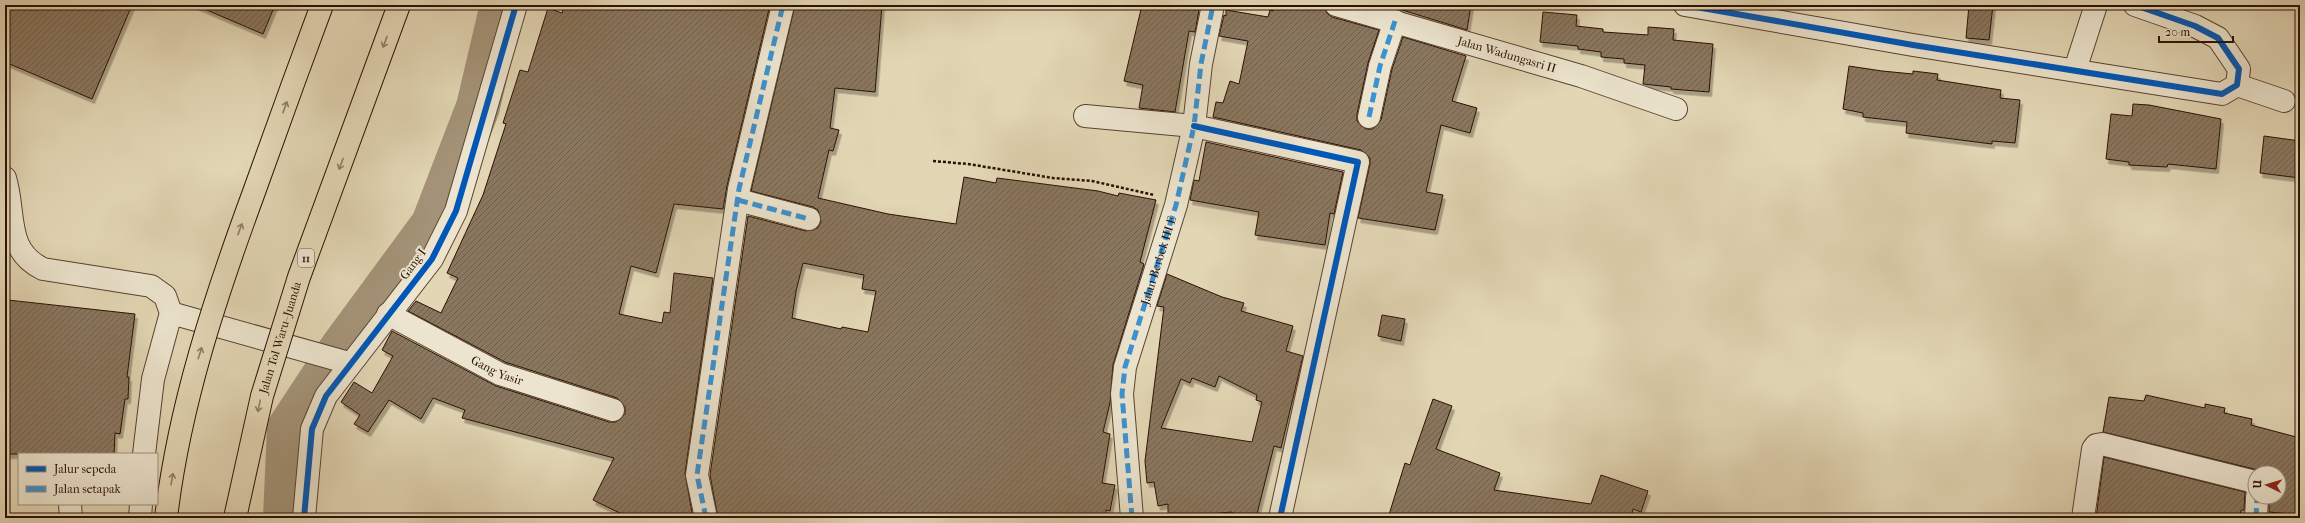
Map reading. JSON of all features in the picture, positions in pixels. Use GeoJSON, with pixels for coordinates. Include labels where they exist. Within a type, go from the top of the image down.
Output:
{"type":"FeatureCollection","features":[{"type":"Feature","properties":{"kind":"highway"},"geometry":{"type":"LineString","coordinates":[[166,518],[179,435],[194,372],[232,252],[322,5]]}},
{"type":"Feature","properties":{"kind":"highway","name":"Jalan Tol Waru–Juanda"},"geometry":{"type":"LineString","coordinates":[[235,518],[262,396],[299,277],[399,5]]}},
{"type":"Feature","properties":{"kind":"street","name":"Gang I"},"geometry":{"type":"LineString","coordinates":[[304,518],[312,429],[326,396],[344,361],[388,314],[432,259],[456,211],[516,5]]}},
{"type":"Feature","properties":{"kind":"street"},"geometry":{"type":"LineString","coordinates":[[706,518],[697,475],[738,200],[783,5]]}},
{"type":"Feature","properties":{"kind":"street","name":"Jalan Berbek III E"},"geometry":{"type":"LineString","coordinates":[[1132,518],[1122,394],[1125,367],[1176,205],[1194,126],[1201,64],[1214,5]]}},
{"type":"Feature","properties":{"kind":"street","name":"Jalan Wadungasri II"},"geometry":{"type":"LineString","coordinates":[[1336,5],[1581,76],[1676,109]]}},
{"type":"Feature","properties":{"kind":"street"},"geometry":{"type":"LineString","coordinates":[[1685,5],[2222,94],[2237,85],[2284,101]]}},
{"type":"Feature","properties":{"kind":"street"},"geometry":{"type":"LineString","coordinates":[[2075,70],[2096,5]]}},
{"type":"Feature","properties":{"kind":"street"},"geometry":{"type":"LineString","coordinates":[[2135,5],[2195,26],[2218,38],[2239,69],[2237,85]]}},
{"type":"Feature","properties":{"kind":"street"},"geometry":{"type":"LineString","coordinates":[[1368,117],[1380,66],[1395,21]]}},
{"type":"Feature","properties":{"kind":"street"},"geometry":{"type":"LineString","coordinates":[[1085,116],[1194,126],[1358,162],[1280,518]]}},
{"type":"Feature","properties":{"kind":"street"},"geometry":{"type":"LineString","coordinates":[[5,178],[18,248],[29,263],[43,270],[151,286],[165,296],[171,313],[153,379],[144,453]]}},
{"type":"Feature","properties":{"kind":"street"},"geometry":{"type":"LineString","coordinates":[[738,200],[809,219]]}},
{"type":"Feature","properties":{"kind":"street"},"geometry":{"type":"LineString","coordinates":[[171,313],[344,361]]}},
{"type":"Feature","properties":{"kind":"street","name":"Gang Yasir"},"geometry":{"type":"LineString","coordinates":[[388,314],[500,374],[613,410]]}},
{"type":"Feature","properties":{"kind":"street"},"geometry":{"type":"LineString","coordinates":[[2083,518],[2093,449],[2096,445],[2102,444],[2247,480]]}},
{"type":"Feature","properties":{"kind":"street"},"geometry":{"type":"LineString","coordinates":[[70,505],[71,518]]}},
{"type":"Feature","properties":{"kind":"street"},"geometry":{"type":"LineString","coordinates":[[140,518],[141,505]]}},
{"type":"Feature","properties":{"kind":"street"},"geometry":{"type":"LineString","coordinates":[[2256,518],[2257,505]]}},
{"type":"Feature","properties":{"kind":"path"},"geometry":{"type":"LineString","coordinates":[[933,161],[968,164],[1053,178],[1092,181],[1158,196],[1176,205]]}},
{"type":"Feature","properties":{"kind":"building"},"geometry":{"type":"Polygon","coordinates":[[[5,5],[132,5],[92,99],[5,62],[5,5]]]}},
{"type":"Feature","properties":{"kind":"building"},"geometry":{"type":"Polygon","coordinates":[[[195,5],[275,5],[263,34],[195,5]]]}},
{"type":"Feature","properties":{"kind":"building"},"geometry":{"type":"Polygon","coordinates":[[[564,5],[770,5],[727,186],[723,209],[674,204],[656,273],[631,266],[619,314],[662,323],[664,312],[670,313],[674,273],[713,278],[685,473],[693,518],[630,518],[593,500],[614,458],[462,418],[465,410],[433,398],[421,419],[389,400],[368,432],[354,424],[360,415],[341,402],[354,382],[372,393],[393,356],[382,350],[392,331],[496,386],[609,422],[616,422],[625,414],[625,407],[617,398],[505,362],[408,311],[416,301],[441,313],[458,278],[447,273],[483,195],[506,124],[503,123],[520,70],[528,72],[548,8],[562,13],[564,5]]]}},
{"type":"Feature","properties":{"kind":"building"},"geometry":{"type":"Polygon","coordinates":[[[795,5],[882,5],[875,92],[835,88],[830,128],[839,130],[833,151],[829,150],[818,198],[888,214],[956,224],[964,177],[996,183],[997,178],[1098,191],[1118,196],[1119,193],[1156,200],[1140,262],[1144,264],[1113,365],[1110,403],[1103,432],[1110,434],[1102,483],[1115,485],[1110,511],[1106,510],[1106,518],[718,518],[710,475],[748,216],[806,231],[818,228],[821,222],[818,210],[813,207],[751,191],[795,5]],[[803,263],[796,291],[792,318],[841,329],[842,327],[868,332],[876,291],[862,289],[864,275],[803,263]]]}},
{"type":"Feature","properties":{"kind":"building"},"geometry":{"type":"Polygon","coordinates":[[[1142,5],[1175,5],[1199,10],[1195,32],[1189,31],[1175,112],[1139,108],[1143,85],[1124,81],[1142,5]]]}},
{"type":"Feature","properties":{"kind":"building"},"geometry":{"type":"Polygon","coordinates":[[[1274,5],[1324,5],[1327,13],[1332,17],[1379,30],[1368,63],[1357,114],[1357,121],[1366,129],[1373,129],[1381,120],[1392,69],[1403,37],[1466,56],[1452,101],[1477,108],[1470,133],[1441,125],[1426,192],[1443,195],[1435,230],[1358,218],[1370,164],[1370,158],[1361,150],[1213,117],[1216,102],[1223,103],[1230,81],[1239,84],[1248,41],[1219,36],[1224,15],[1226,16],[1226,10],[1268,17],[1270,10],[1273,11],[1274,5]]]}},
{"type":"Feature","properties":{"kind":"building"},"geometry":{"type":"Polygon","coordinates":[[[1381,5],[1471,5],[1467,30],[1381,5]]]}},
{"type":"Feature","properties":{"kind":"building"},"geometry":{"type":"Polygon","coordinates":[[[1969,5],[1993,5],[1989,40],[1966,38],[1969,5]]]}},
{"type":"Feature","properties":{"kind":"building"},"geometry":{"type":"Polygon","coordinates":[[[1543,12],[1577,15],[1576,26],[1603,29],[1603,32],[1648,35],[1648,27],[1674,29],[1673,40],[1713,44],[1709,92],[1671,89],[1671,87],[1643,84],[1645,65],[1624,63],[1624,59],[1601,57],[1601,52],[1578,49],[1578,46],[1540,42],[1543,12]]]}},
{"type":"Feature","properties":{"kind":"building"},"geometry":{"type":"Polygon","coordinates":[[[1849,66],[1913,74],[1913,71],[1938,74],[1937,80],[2001,90],[2000,98],[2020,100],[2015,143],[1992,141],[1992,144],[1906,133],[1907,122],[1863,117],[1863,113],[1843,109],[1849,66]]]}},
{"type":"Feature","properties":{"kind":"building"},"geometry":{"type":"Polygon","coordinates":[[[2133,104],[2149,105],[2221,119],[2216,169],[2168,164],[2167,167],[2129,165],[2129,162],[2106,159],[2111,114],[2132,116],[2133,104]]]}},
{"type":"Feature","properties":{"kind":"building"},"geometry":{"type":"Polygon","coordinates":[[[2264,136],[2300,141],[2300,178],[2260,173],[2264,136]]]}},
{"type":"Feature","properties":{"kind":"building"},"geometry":{"type":"Polygon","coordinates":[[[1206,142],[1343,172],[1334,214],[1330,213],[1325,245],[1255,235],[1259,212],[1190,200],[1194,180],[1199,181],[1206,142]]]}},
{"type":"Feature","properties":{"kind":"building"},"geometry":{"type":"Polygon","coordinates":[[[1167,274],[1222,297],[1244,303],[1241,311],[1293,326],[1286,351],[1303,356],[1281,448],[1274,446],[1256,518],[1233,518],[1232,512],[1168,518],[1168,504],[1158,506],[1154,482],[1147,483],[1145,461],[1164,307],[1157,306],[1167,274]],[[1219,376],[1215,387],[1192,378],[1190,383],[1181,379],[1161,428],[1252,442],[1262,402],[1256,400],[1257,395],[1219,376]]]}},
{"type":"Feature","properties":{"kind":"building"},"geometry":{"type":"Polygon","coordinates":[[[8,300],[135,314],[127,377],[129,377],[128,399],[125,399],[120,434],[115,433],[114,453],[5,454],[5,320],[8,300]]]}},
{"type":"Feature","properties":{"kind":"building"},"geometry":{"type":"Polygon","coordinates":[[[1382,315],[1405,319],[1401,341],[1378,336],[1382,315]]]}},
{"type":"Feature","properties":{"kind":"building"},"geometry":{"type":"Polygon","coordinates":[[[2146,395],[2205,408],[2205,404],[2225,408],[2224,413],[2252,419],[2251,425],[2300,438],[2300,515],[2269,512],[2269,505],[2287,505],[2287,465],[2247,465],[2247,467],[2103,432],[2109,397],[2144,401],[2146,395]]]}},
{"type":"Feature","properties":{"kind":"building"},"geometry":{"type":"Polygon","coordinates":[[[1433,399],[1452,406],[1436,449],[1500,473],[1494,490],[1591,504],[1601,475],[1648,491],[1641,512],[1633,509],[1631,518],[1388,518],[1405,463],[1410,465],[1433,399]]]}},
{"type":"Feature","properties":{"kind":"building"},"geometry":{"type":"Polygon","coordinates":[[[2104,457],[2245,492],[2244,510],[2241,510],[2240,518],[2096,518],[2104,457]]]}},
{"type":"Feature","properties":{"kind":"waterway"},"geometry":{"type":"LineString","coordinates":[[285,518],[289,428],[341,349],[433,224],[478,107],[502,5]]}},
{"type":"Feature","properties":{"kind":"marked path"},"geometry":{"type":"LineString","coordinates":[[706,518],[697,475],[739,189],[783,5]]}},
{"type":"Feature","properties":{"kind":"marked path"},"geometry":{"type":"LineString","coordinates":[[1132,518],[1122,394],[1125,367],[1176,205],[1194,126],[1201,64],[1213,5]]}},
{"type":"Feature","properties":{"kind":"marked path"},"geometry":{"type":"LineString","coordinates":[[1369,117],[1380,66],[1395,21]]}},
{"type":"Feature","properties":{"kind":"marked path"},"geometry":{"type":"LineString","coordinates":[[738,200],[809,219]]}},
{"type":"Feature","properties":{"kind":"marked path"},"geometry":{"type":"LineString","coordinates":[[2256,518],[2257,505]]}},
{"type":"Feature","properties":{"kind":"cycle path"},"geometry":{"type":"LineString","coordinates":[[304,518],[312,429],[326,396],[432,259],[456,211],[516,5]]}},
{"type":"Feature","properties":{"kind":"cycle path"},"geometry":{"type":"LineString","coordinates":[[1685,5],[1913,45],[2222,94],[2237,85],[2239,69],[2218,38],[2195,26],[2135,5]]}},
{"type":"Feature","properties":{"kind":"cycle path"},"geometry":{"type":"LineString","coordinates":[[1194,126],[1358,162],[1280,518]]}}]}
